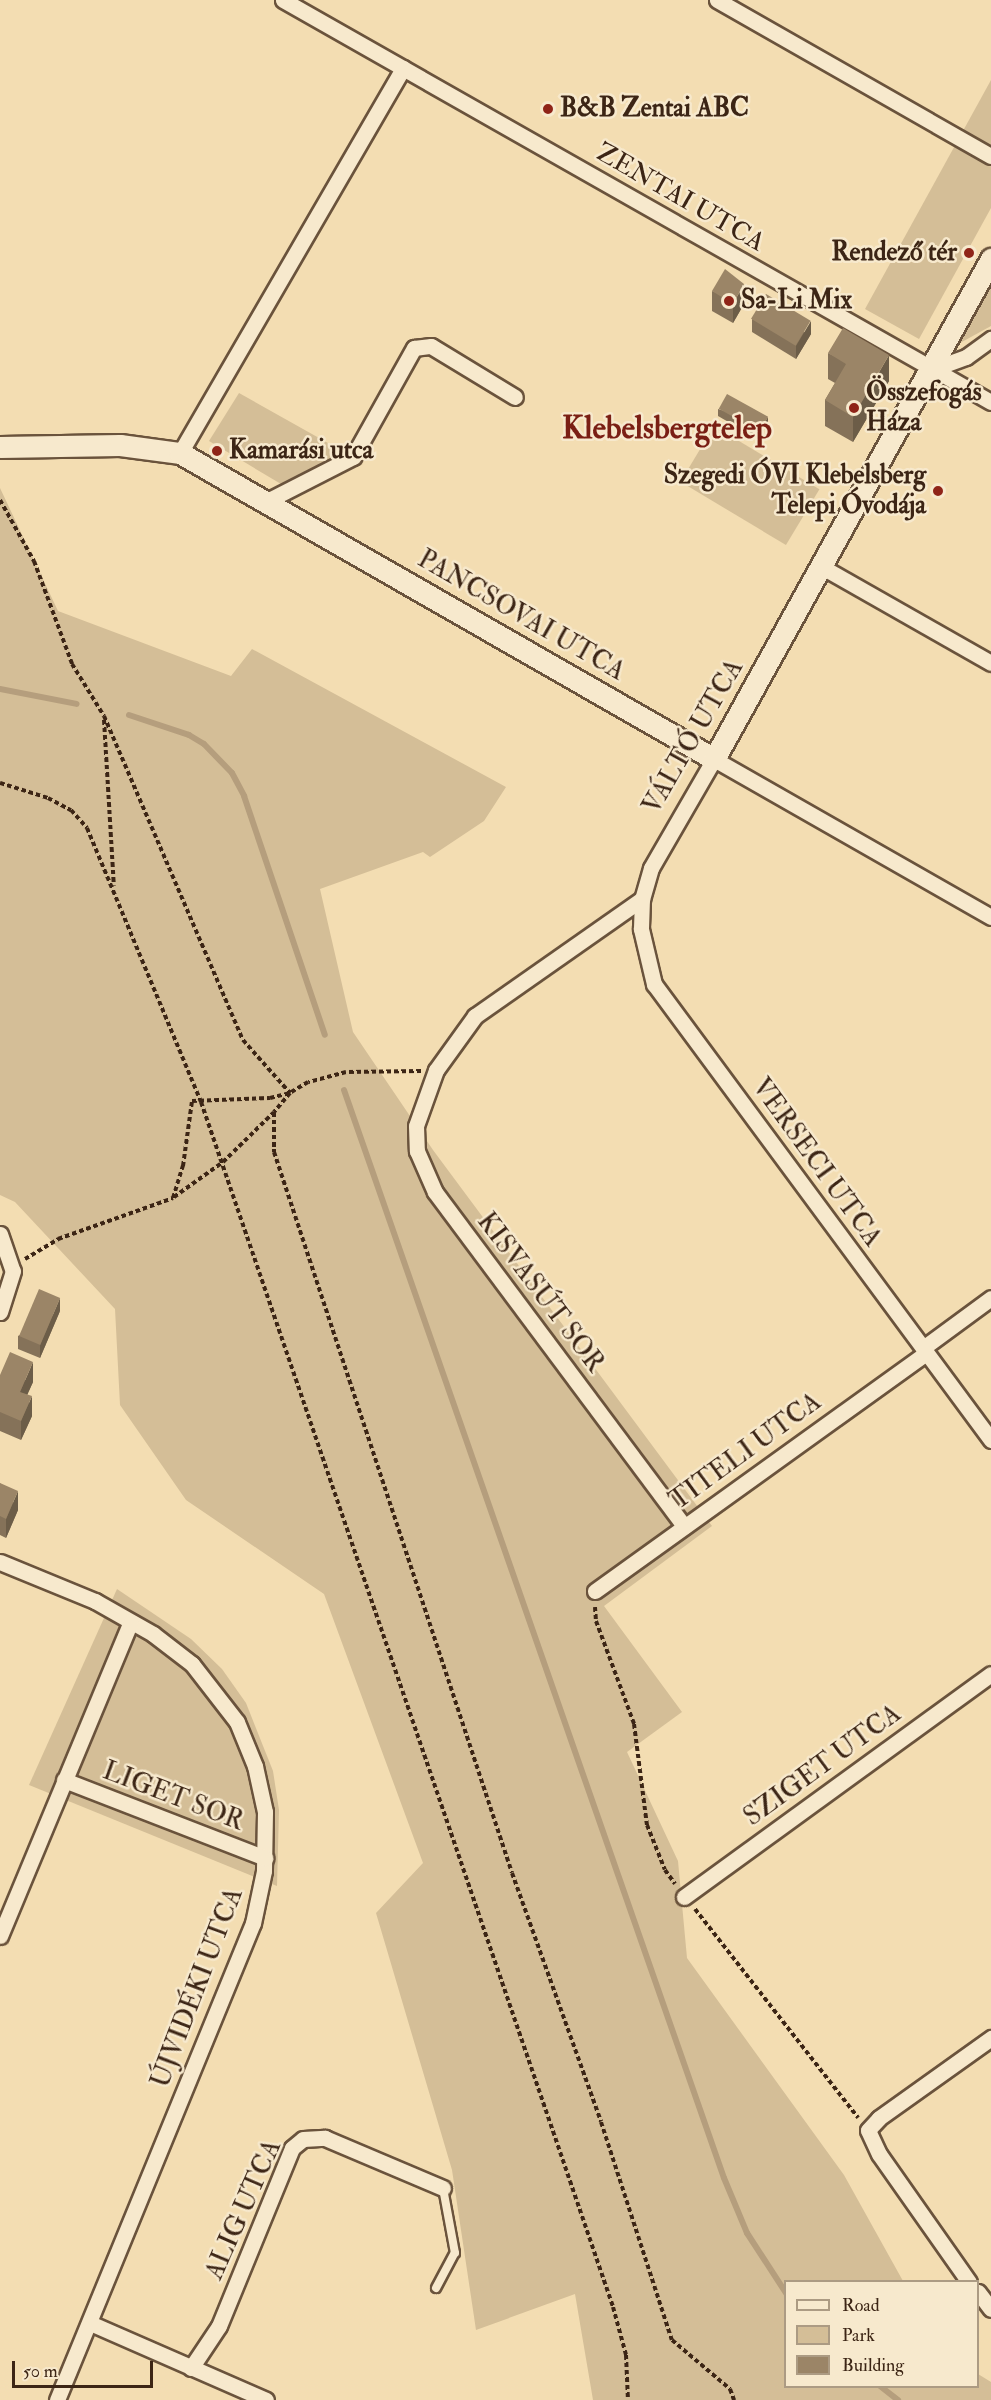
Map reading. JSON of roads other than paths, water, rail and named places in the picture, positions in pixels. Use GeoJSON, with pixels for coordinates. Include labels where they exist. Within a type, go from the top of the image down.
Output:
{"type":"FeatureCollection","features":[{"type":"Feature","properties":{"kind":"street","name":"ZENTAI UTCA"},"geometry":{"type":"LineString","coordinates":[[283,0],[991,402]]}},
{"type":"Feature","properties":{"kind":"street"},"geometry":{"type":"LineString","coordinates":[[717,0],[991,156]]}},
{"type":"Feature","properties":{"kind":"street"},"geometry":{"type":"LineString","coordinates":[[180,453],[403,68]]}},
{"type":"Feature","properties":{"kind":"street"},"geometry":{"type":"LineString","coordinates":[[933,369],[991,259]]}},
{"type":"Feature","properties":{"kind":"street"},"geometry":{"type":"LineString","coordinates":[[933,369],[966,357],[991,339]]}},
{"type":"Feature","properties":{"kind":"street"},"geometry":{"type":"LineString","coordinates":[[267,501],[353,457],[414,348],[431,346],[515,397]]}},
{"type":"Feature","properties":{"kind":"street","name":"VÁLTÓ UTCA"},"geometry":{"type":"LineString","coordinates":[[642,899],[651,868],[933,369]]}},
{"type":"Feature","properties":{"kind":"street","name":"PANCSOVAI UTCA"},"geometry":{"type":"LineString","coordinates":[[0,447],[120,445],[180,453],[991,917]]}},
{"type":"Feature","properties":{"kind":"street"},"geometry":{"type":"LineString","coordinates":[[822,567],[991,663]]}},
{"type":"Feature","properties":{"kind":"street","name":"KISVASÚT SOR"},"geometry":{"type":"LineString","coordinates":[[642,899],[475,1016],[436,1070],[416,1126],[417,1151],[435,1192],[684,1526]]}},
{"type":"Feature","properties":{"kind":"street","name":"VERSECI UTCA"},"geometry":{"type":"LineString","coordinates":[[642,899],[641,929],[654,984],[991,1440]]}},
{"type":"Feature","properties":{"kind":"street"},"geometry":{"type":"LineString","coordinates":[[0,1234],[13,1271],[0,1312]]}},
{"type":"Feature","properties":{"kind":"street","name":"TITELI UTCA"},"geometry":{"type":"LineString","coordinates":[[595,1591],[925,1350],[991,1298]]}},
{"type":"Feature","properties":{"kind":"street","name":"ÚJVIDÉKI UTCA"},"geometry":{"type":"LineString","coordinates":[[0,1562],[95,1601],[131,1622],[192,1664],[237,1722],[261,1789],[265,1858],[262,1894],[253,1923],[57,2400]]}},
{"type":"Feature","properties":{"kind":"street"},"geometry":{"type":"LineString","coordinates":[[0,1936],[131,1622]]}},
{"type":"Feature","properties":{"kind":"street","name":"SZIGET UTCA"},"geometry":{"type":"LineString","coordinates":[[684,1897],[991,1674]]}},
{"type":"Feature","properties":{"kind":"street","name":"LIGET SOR"},"geometry":{"type":"LineString","coordinates":[[64,1780],[265,1858]]}},
{"type":"Feature","properties":{"kind":"street"},"geometry":{"type":"LineString","coordinates":[[968,2280],[879,2154],[868,2130],[879,2118],[991,2038]]}},
{"type":"Feature","properties":{"kind":"street","name":"ALIG UTCA"},"geometry":{"type":"LineString","coordinates":[[191,2368],[219,2326],[292,2148],[303,2139],[325,2138],[443,2188]]}},
{"type":"Feature","properties":{"kind":"street"},"geometry":{"type":"LineString","coordinates":[[979,2293],[991,2309]]}},
{"type":"Feature","properties":{"kind":"street"},"geometry":{"type":"LineString","coordinates":[[90,2323],[266,2400]]}},
{"type":"Feature","properties":{"kind":"lane"},"geometry":{"type":"LineString","coordinates":[[436,2288],[455,2253],[443,2188]]}},
{"type":"Feature","properties":{"kind":"waterway"},"geometry":{"type":"LineString","coordinates":[[0,689],[77,704]]}},
{"type":"Feature","properties":{"kind":"waterway"},"geometry":{"type":"LineString","coordinates":[[129,715],[189,735],[204,744],[232,773],[244,796],[325,1035]]}},
{"type":"Feature","properties":{"kind":"waterway"},"geometry":{"type":"LineString","coordinates":[[344,1090],[724,2178],[747,2233],[784,2290]]}},
{"type":"Feature","properties":{"kind":"waterway"},"geometry":{"type":"LineString","coordinates":[[883,2388],[898,2400]]}},
{"type":"Feature","properties":{"kind":"place","name":"B&B Zentai ABC"},"geometry":{"type":"Point","coordinates":[548,109]}},
{"type":"Feature","properties":{"kind":"place","name":"Rendező tér"},"geometry":{"type":"Point","coordinates":[969,253]}},
{"type":"Feature","properties":{"kind":"place","name":"Sa-Li Mix"},"geometry":{"type":"Point","coordinates":[729,301]}},
{"type":"Feature","properties":{"kind":"place","name":"Összefogás Háza"},"geometry":{"type":"Point","coordinates":[854,408]}},
{"type":"Feature","properties":{"kind":"place","name":"Kamarási utca"},"geometry":{"type":"Point","coordinates":[217,451]}},
{"type":"Feature","properties":{"kind":"place","name":"Szegedi ÓVI Klebelsberg Telepi Óvodája"},"geometry":{"type":"Point","coordinates":[938,491]}},
{"type":"Feature","properties":{"kind":"district","name":"Klebelsbergtelep"},"geometry":{"type":"Point","coordinates":[667,428]}}]}
